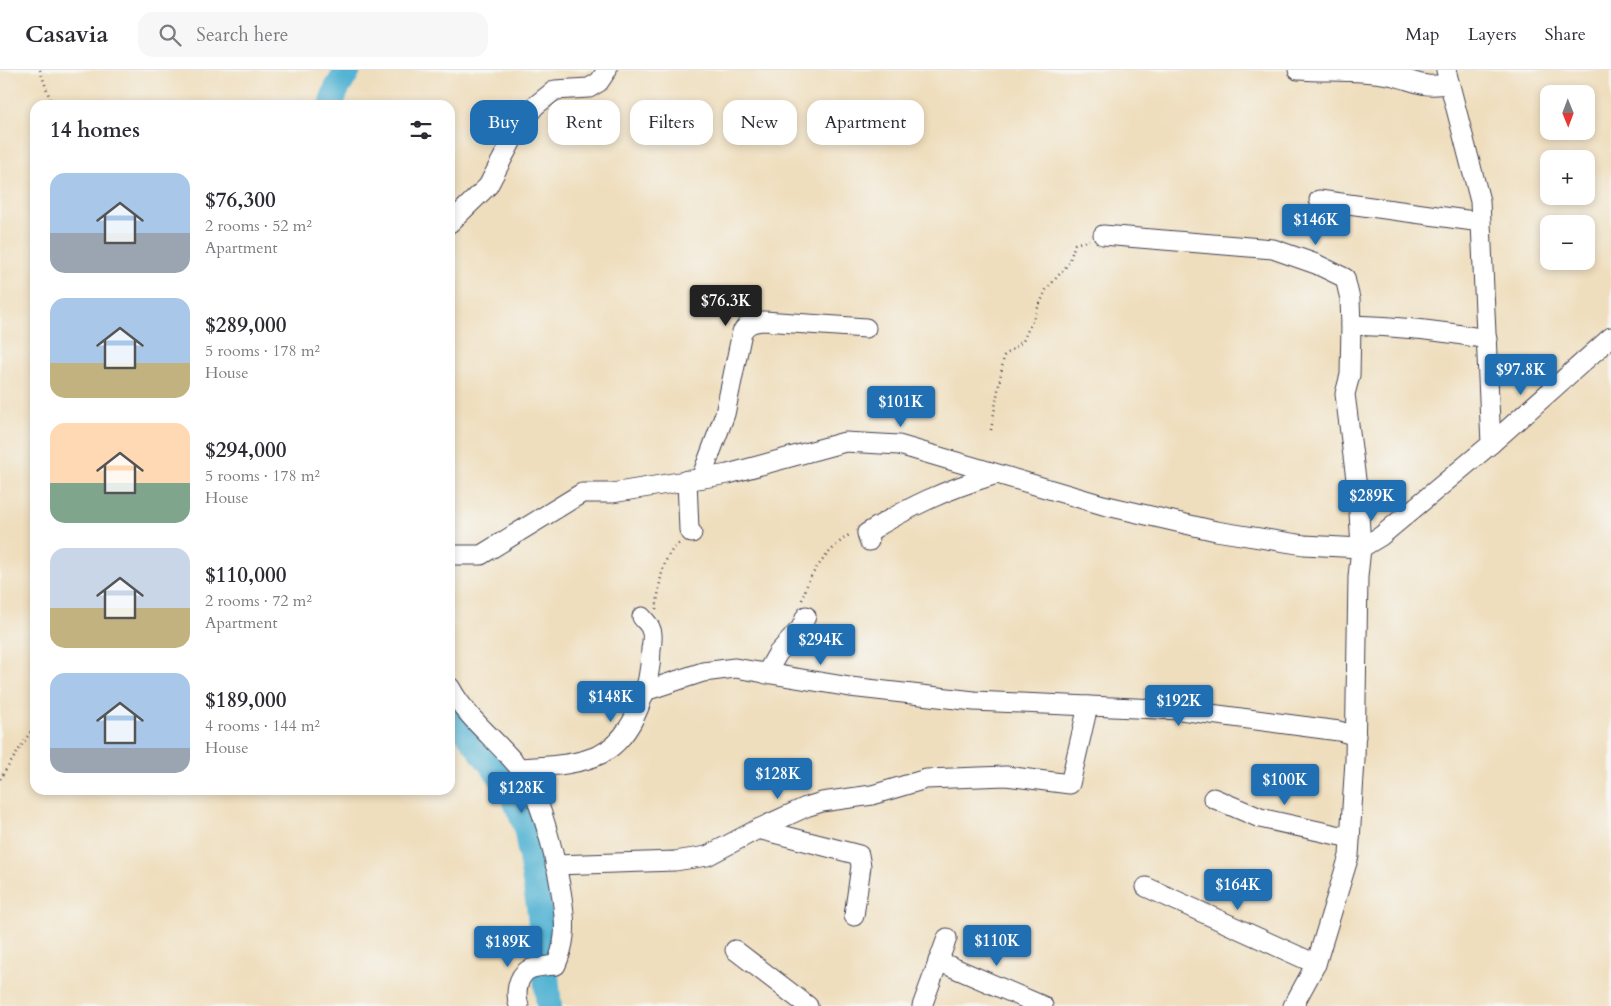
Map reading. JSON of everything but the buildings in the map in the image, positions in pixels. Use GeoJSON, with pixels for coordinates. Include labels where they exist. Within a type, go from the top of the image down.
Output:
{"type":"FeatureCollection","features":[{"type":"Feature","properties":{"kind":"street"},"geometry":{"type":"LineString","coordinates":[[455,218],[488,186],[519,127],[535,106],[555,90],[589,88],[599,82],[607,70]]}},
{"type":"Feature","properties":{"kind":"street"},"geometry":{"type":"LineString","coordinates":[[1298,70],[1389,75],[1421,86],[1435,86],[1447,76],[1480,201],[1492,444]]}},
{"type":"Feature","properties":{"kind":"street"},"geometry":{"type":"LineString","coordinates":[[1319,200],[1482,222]]}},
{"type":"Feature","properties":{"kind":"street"},"geometry":{"type":"LineString","coordinates":[[1103,235],[1273,249],[1316,264],[1344,278],[1350,299],[1350,375],[1345,394],[1358,495],[1361,548],[1356,736],[1349,856],[1316,964],[1293,1006]]}},
{"type":"Feature","properties":{"kind":"street"},"geometry":{"type":"LineString","coordinates":[[690,531],[694,479],[725,414],[742,332],[747,325],[753,322],[764,321],[866,328]]}},
{"type":"Feature","properties":{"kind":"street"},"geometry":{"type":"LineString","coordinates":[[1351,325],[1390,326],[1449,332],[1487,340]]}},
{"type":"Feature","properties":{"kind":"street"},"geometry":{"type":"LineString","coordinates":[[455,555],[482,555],[582,493],[612,493],[728,474],[845,442],[899,445],[994,475],[1103,506],[1216,531],[1304,545],[1361,548],[1381,536],[1492,444],[1611,337]]}},
{"type":"Feature","properties":{"kind":"street"},"geometry":{"type":"LineString","coordinates":[[1571,372],[1611,354]]}},
{"type":"Feature","properties":{"kind":"street"},"geometry":{"type":"LineString","coordinates":[[868,537],[912,506],[937,494],[994,475]]}},
{"type":"Feature","properties":{"kind":"street"},"geometry":{"type":"LineString","coordinates":[[766,674],[778,653],[801,628],[803,610]]}},
{"type":"Feature","properties":{"kind":"street"},"geometry":{"type":"LineString","coordinates":[[519,768],[582,760],[608,750],[624,735],[646,691],[651,664],[647,624]]}},
{"type":"Feature","properties":{"kind":"street"},"geometry":{"type":"LineString","coordinates":[[646,691],[724,668],[735,668],[850,687],[974,701],[1180,710],[1339,731],[1356,736]]}},
{"type":"Feature","properties":{"kind":"street"},"geometry":{"type":"LineString","coordinates":[[455,694],[483,730],[519,768],[528,781],[543,821],[560,888],[565,934],[556,965],[529,969],[519,980],[515,1004]]}},
{"type":"Feature","properties":{"kind":"street"},"geometry":{"type":"LineString","coordinates":[[555,865],[694,859],[707,856],[726,848],[785,815],[822,802],[872,795],[926,779],[1006,776],[1070,784],[1088,706]]}},
{"type":"Feature","properties":{"kind":"street"},"geometry":{"type":"LineString","coordinates":[[1213,798],[1260,818],[1350,838]]}},
{"type":"Feature","properties":{"kind":"street"},"geometry":{"type":"LineString","coordinates":[[758,829],[858,855],[861,866],[854,916]]}},
{"type":"Feature","properties":{"kind":"street"},"geometry":{"type":"LineString","coordinates":[[1146,888],[1316,964]]}},
{"type":"Feature","properties":{"kind":"street"},"geometry":{"type":"LineString","coordinates":[[922,1006],[947,938]]}},
{"type":"Feature","properties":{"kind":"street"},"geometry":{"type":"LineString","coordinates":[[734,950],[808,1006]]}},
{"type":"Feature","properties":{"kind":"street"},"geometry":{"type":"LineString","coordinates":[[938,961],[1043,1006]]}},
{"type":"Feature","properties":{"kind":"path"},"geometry":{"type":"LineString","coordinates":[[40,70],[50,100]]}},
{"type":"Feature","properties":{"kind":"path"},"geometry":{"type":"LineString","coordinates":[[991,430],[1004,356],[1023,341],[1046,290],[1069,263],[1074,244],[1103,235]]}},
{"type":"Feature","properties":{"kind":"path"},"geometry":{"type":"LineString","coordinates":[[647,624],[666,559],[671,550],[683,541],[690,531]]}},
{"type":"Feature","properties":{"kind":"path"},"geometry":{"type":"LineString","coordinates":[[803,610],[807,584],[825,557],[849,534],[868,537]]}},
{"type":"Feature","properties":{"kind":"path"},"geometry":{"type":"LineString","coordinates":[[0,779],[30,733]]}},
{"type":"Feature","properties":{"kind":"waterway"},"geometry":{"type":"LineString","coordinates":[[333,100],[336,90],[348,70]]}},
{"type":"Feature","properties":{"kind":"waterway"},"geometry":{"type":"LineString","coordinates":[[455,716],[512,792],[526,826],[539,906],[549,1006]]}}]}
